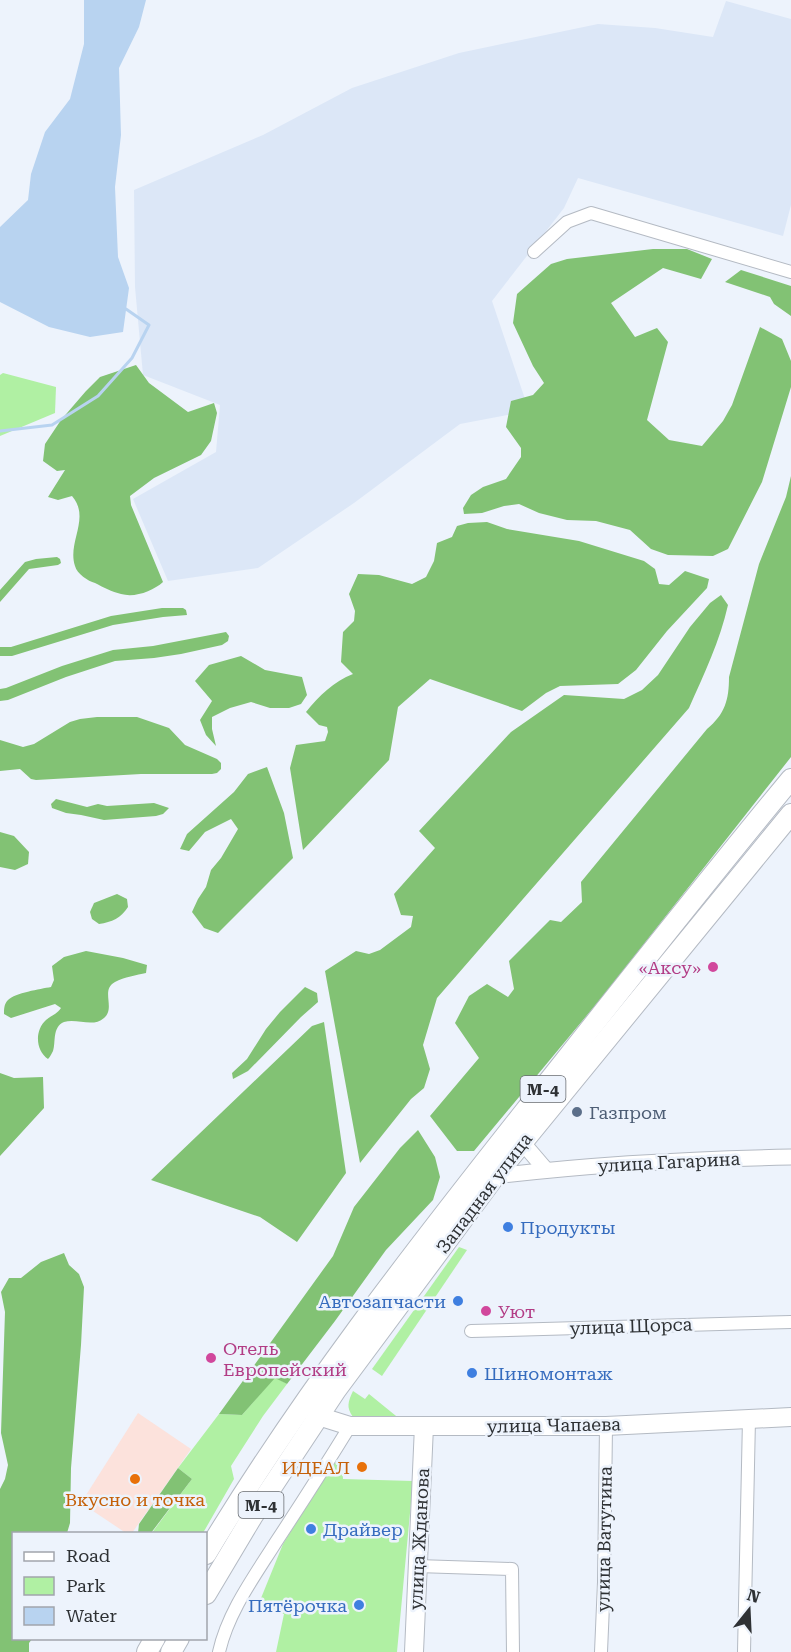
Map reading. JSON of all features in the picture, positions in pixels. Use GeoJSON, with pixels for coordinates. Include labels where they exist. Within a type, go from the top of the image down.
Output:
{"type":"FeatureCollection","features":[{"type":"Feature","properties":{"kind":"main road","name":"Западная улица"},"geometry":{"type":"LineString","coordinates":[[207,1552],[234,1508],[372,1309],[494,1150],[791,779]]}},
{"type":"Feature","properties":{"kind":"main road","name":"Западная улица"},"geometry":{"type":"LineString","coordinates":[[207,1592],[252,1517],[318,1416],[495,1176],[791,814]]}},
{"type":"Feature","properties":{"kind":"main road","name":"улица Чапаева"},"geometry":{"type":"LineString","coordinates":[[318,1416],[350,1426],[606,1426],[791,1417]]}},
{"type":"Feature","properties":{"kind":"main road","name":"улица Жданова"},"geometry":{"type":"LineString","coordinates":[[414,1652],[424,1426]]}},
{"type":"Feature","properties":{"kind":"street"},"geometry":{"type":"LineString","coordinates":[[534,252],[567,222],[591,213],[791,272]]}},
{"type":"Feature","properties":{"kind":"street"},"geometry":{"type":"LineString","coordinates":[[522,1142],[546,1170]]}},
{"type":"Feature","properties":{"kind":"street","name":"улица Гагарина"},"geometry":{"type":"LineString","coordinates":[[495,1176],[653,1161],[791,1157]]}},
{"type":"Feature","properties":{"kind":"street","name":"улица Щорса"},"geometry":{"type":"LineString","coordinates":[[471,1331],[791,1322]]}},
{"type":"Feature","properties":{"kind":"street"},"geometry":{"type":"LineString","coordinates":[[744,1652],[749,1419]]}},
{"type":"Feature","properties":{"kind":"street"},"geometry":{"type":"LineString","coordinates":[[219,1652],[223,1635],[246,1589],[350,1426]]}},
{"type":"Feature","properties":{"kind":"street","name":"улица Ватутина"},"geometry":{"type":"LineString","coordinates":[[601,1652],[606,1426]]}},
{"type":"Feature","properties":{"kind":"street"},"geometry":{"type":"LineString","coordinates":[[417,1566],[512,1569],[513,1652]]}},
{"type":"Feature","properties":{"kind":"shaded area"},"geometry":{"type":"Polygon","coordinates":[[[726,1],[791,19],[791,205],[783,236],[578,178],[564,208],[492,301],[529,411],[460,424],[354,503],[258,568],[168,581],[133,499],[216,452],[220,405],[143,375],[135,287],[134,190],[263,135],[352,88],[459,53],[598,24],[655,28],[713,37],[726,1]]]}},
{"type":"Feature","properties":{"kind":"shaded area"},"geometry":{"type":"Polygon","coordinates":[[[138,1413],[191,1449],[133,1532],[124,1532],[81,1503],[138,1413]]]}},
{"type":"Feature","properties":{"kind":"green space"},"geometry":{"type":"Polygon","coordinates":[[[653,249],[687,249],[712,259],[701,279],[663,268],[611,303],[635,337],[657,328],[668,342],[647,420],[669,440],[702,446],[723,421],[732,405],[760,327],[782,339],[791,361],[791,387],[762,482],[728,549],[713,556],[668,555],[651,549],[630,530],[596,521],[567,520],[539,513],[519,504],[482,513],[464,514],[463,508],[471,495],[483,487],[506,479],[521,457],[521,448],[506,427],[511,401],[533,395],[544,383],[533,366],[513,323],[517,294],[551,264],[567,259],[653,249]]]}},
{"type":"Feature","properties":{"kind":"green space"},"geometry":{"type":"Polygon","coordinates":[[[741,270],[791,286],[791,316],[774,304],[770,297],[725,282],[741,270]]]}},
{"type":"Feature","properties":{"kind":"green space"},"geometry":{"type":"Polygon","coordinates":[[[136,365],[149,383],[188,412],[214,403],[217,413],[211,441],[201,455],[154,478],[130,496],[131,505],[163,582],[144,593],[126,595],[89,581],[76,569],[73,557],[79,521],[77,504],[72,496],[58,500],[48,497],[65,470],[57,471],[43,461],[45,444],[61,420],[86,391],[100,377],[136,365]]]}},
{"type":"Feature","properties":{"kind":"green space"},"geometry":{"type":"Polygon","coordinates":[[[3,373],[56,387],[55,413],[0,436],[0,375],[3,373]]]}},
{"type":"Feature","properties":{"kind":"green space"},"geometry":{"type":"Polygon","coordinates":[[[791,476],[791,757],[603,996],[474,1151],[457,1151],[430,1116],[479,1058],[455,1023],[469,996],[487,984],[508,997],[514,989],[509,961],[550,920],[561,922],[582,902],[581,882],[722,712],[727,700],[729,677],[759,564],[786,497],[791,476]]]}},
{"type":"Feature","properties":{"kind":"green space"},"geometry":{"type":"Polygon","coordinates":[[[487,522],[507,529],[579,541],[644,561],[655,569],[659,584],[669,585],[685,571],[709,579],[707,588],[667,631],[636,670],[618,684],[560,686],[546,693],[522,711],[430,679],[398,707],[389,760],[303,850],[290,768],[296,745],[325,741],[328,732],[327,727],[319,725],[306,712],[327,690],[353,674],[341,662],[343,632],[354,621],[355,611],[349,594],[358,574],[379,575],[412,584],[426,577],[434,561],[437,543],[452,537],[457,526],[487,522]]]}},
{"type":"Feature","properties":{"kind":"green space"},"geometry":{"type":"Polygon","coordinates":[[[57,557],[61,563],[58,565],[29,569],[0,602],[0,590],[25,562],[57,557]]]}},
{"type":"Feature","properties":{"kind":"green space"},"geometry":{"type":"Polygon","coordinates":[[[721,595],[728,605],[725,618],[689,708],[437,998],[423,1045],[430,1069],[424,1088],[411,1099],[360,1163],[325,971],[356,951],[369,954],[380,950],[411,927],[413,916],[401,915],[394,894],[435,848],[419,831],[511,732],[564,695],[624,699],[642,690],[658,675],[690,627],[710,603],[721,595]]]}},
{"type":"Feature","properties":{"kind":"green space"},"geometry":{"type":"Polygon","coordinates":[[[162,608],[183,608],[187,615],[113,625],[12,656],[0,656],[0,647],[11,647],[111,616],[162,608]]]}},
{"type":"Feature","properties":{"kind":"green space"},"geometry":{"type":"Polygon","coordinates":[[[226,632],[229,636],[228,641],[222,645],[181,654],[115,661],[0,701],[0,689],[113,650],[153,646],[226,632]]]}},
{"type":"Feature","properties":{"kind":"green space"},"geometry":{"type":"Polygon","coordinates":[[[241,656],[265,670],[302,677],[307,695],[301,704],[289,708],[270,708],[251,702],[230,708],[212,717],[216,746],[206,735],[200,720],[212,701],[195,681],[209,665],[241,656]]]}},
{"type":"Feature","properties":{"kind":"green space"},"geometry":{"type":"Polygon","coordinates":[[[97,717],[137,717],[169,728],[185,745],[217,759],[221,763],[221,769],[212,774],[141,774],[36,780],[31,779],[20,769],[0,771],[0,740],[23,747],[34,744],[70,722],[97,717]]]}},
{"type":"Feature","properties":{"kind":"green space"},"geometry":{"type":"Polygon","coordinates":[[[267,767],[284,813],[293,858],[218,933],[204,928],[192,912],[206,887],[211,870],[238,829],[231,819],[205,832],[189,851],[180,849],[187,834],[234,792],[248,774],[267,767]]]}},
{"type":"Feature","properties":{"kind":"green space"},"geometry":{"type":"Polygon","coordinates":[[[56,799],[87,807],[98,804],[107,806],[154,803],[169,808],[163,814],[156,816],[104,820],[52,808],[51,804],[56,799]]]}},
{"type":"Feature","properties":{"kind":"green space"},"geometry":{"type":"Polygon","coordinates":[[[0,832],[14,836],[29,852],[28,864],[15,870],[0,867],[0,832]]]}},
{"type":"Feature","properties":{"kind":"green space"},"geometry":{"type":"Polygon","coordinates":[[[117,894],[127,899],[128,907],[119,917],[99,924],[92,919],[90,912],[94,903],[117,894]]]}},
{"type":"Feature","properties":{"kind":"green space"},"geometry":{"type":"Polygon","coordinates":[[[86,951],[147,965],[146,973],[122,979],[111,985],[108,994],[109,1009],[100,1021],[90,1023],[69,1021],[60,1024],[56,1031],[53,1051],[48,1059],[41,1051],[38,1035],[46,1020],[61,1008],[55,1004],[11,1018],[4,1014],[5,1005],[16,995],[51,987],[54,980],[52,966],[64,957],[86,951]]]}},
{"type":"Feature","properties":{"kind":"green space"},"geometry":{"type":"Polygon","coordinates":[[[305,987],[317,993],[318,1002],[248,1071],[233,1079],[232,1073],[247,1059],[266,1029],[305,987]]]}},
{"type":"Feature","properties":{"kind":"green space"},"geometry":{"type":"Polygon","coordinates":[[[324,1022],[346,1173],[297,1242],[260,1217],[151,1180],[312,1026],[324,1022]]]}},
{"type":"Feature","properties":{"kind":"green space"},"geometry":{"type":"Polygon","coordinates":[[[0,1073],[14,1078],[43,1077],[44,1108],[0,1156],[0,1073]]]}},
{"type":"Feature","properties":{"kind":"green space"},"geometry":{"type":"Polygon","coordinates":[[[418,1130],[435,1157],[440,1177],[433,1200],[386,1250],[287,1384],[275,1378],[242,1415],[219,1414],[333,1256],[354,1207],[400,1148],[418,1130]]]}},
{"type":"Feature","properties":{"kind":"green space"},"geometry":{"type":"Polygon","coordinates":[[[459,1247],[467,1250],[382,1376],[372,1369],[459,1247]]]}},
{"type":"Feature","properties":{"kind":"green space"},"geometry":{"type":"Polygon","coordinates":[[[64,1253],[69,1265],[79,1274],[84,1287],[71,1468],[70,1523],[67,1532],[12,1532],[12,1640],[31,1640],[29,1652],[0,1652],[0,1489],[8,1465],[1,1433],[5,1312],[1,1292],[9,1278],[21,1278],[41,1262],[64,1253]]]}},
{"type":"Feature","properties":{"kind":"green space"},"geometry":{"type":"Polygon","coordinates":[[[275,1377],[287,1384],[231,1466],[234,1479],[204,1532],[152,1532],[192,1479],[178,1468],[219,1414],[242,1415],[275,1377]]]}},
{"type":"Feature","properties":{"kind":"green space"},"geometry":{"type":"Polygon","coordinates":[[[353,1391],[365,1399],[369,1394],[401,1420],[366,1421],[353,1417],[348,1404],[353,1391]]]}},
{"type":"Feature","properties":{"kind":"green space"},"geometry":{"type":"Polygon","coordinates":[[[335,1459],[342,1461],[343,1479],[413,1481],[397,1652],[276,1652],[284,1614],[257,1608],[283,1544],[335,1459]]]}},
{"type":"Feature","properties":{"kind":"green space"},"geometry":{"type":"Polygon","coordinates":[[[178,1468],[192,1479],[152,1532],[138,1532],[139,1524],[178,1468]]]}},
{"type":"Feature","properties":{"kind":"water"},"geometry":{"type":"Polygon","coordinates":[[[84,0],[146,0],[139,27],[119,68],[121,135],[115,187],[118,257],[129,288],[123,332],[90,337],[49,327],[0,302],[0,227],[28,200],[31,174],[45,132],[70,99],[84,44],[84,0]]]}},
{"type":"Feature","properties":{"kind":"waterway"},"geometry":{"type":"LineString","coordinates":[[0,431],[52,425],[98,396],[132,358],[149,325],[126,309]]}},
{"type":"Feature","properties":{"kind":"place","name":"«Аксу»"},"geometry":{"type":"Point","coordinates":[713,967]}},
{"type":"Feature","properties":{"kind":"place","name":"Газпром"},"geometry":{"type":"Point","coordinates":[577,1112]}},
{"type":"Feature","properties":{"kind":"place","name":"Продукты"},"geometry":{"type":"Point","coordinates":[508,1227]}},
{"type":"Feature","properties":{"kind":"place","name":"Автозапчасти"},"geometry":{"type":"Point","coordinates":[458,1301]}},
{"type":"Feature","properties":{"kind":"place","name":"Уют"},"geometry":{"type":"Point","coordinates":[486,1311]}},
{"type":"Feature","properties":{"kind":"place","name":"Отель Европейский"},"geometry":{"type":"Point","coordinates":[211,1358]}},
{"type":"Feature","properties":{"kind":"place","name":"Шиномонтаж"},"geometry":{"type":"Point","coordinates":[472,1373]}},
{"type":"Feature","properties":{"kind":"place","name":"ИДЕАЛ"},"geometry":{"type":"Point","coordinates":[362,1467]}},
{"type":"Feature","properties":{"kind":"place","name":"Вкусно и точка"},"geometry":{"type":"Point","coordinates":[135,1479]}},
{"type":"Feature","properties":{"kind":"place","name":"Драйвер"},"geometry":{"type":"Point","coordinates":[311,1529]}},
{"type":"Feature","properties":{"kind":"place","name":"Пятёрочка"},"geometry":{"type":"Point","coordinates":[359,1605]}}]}
